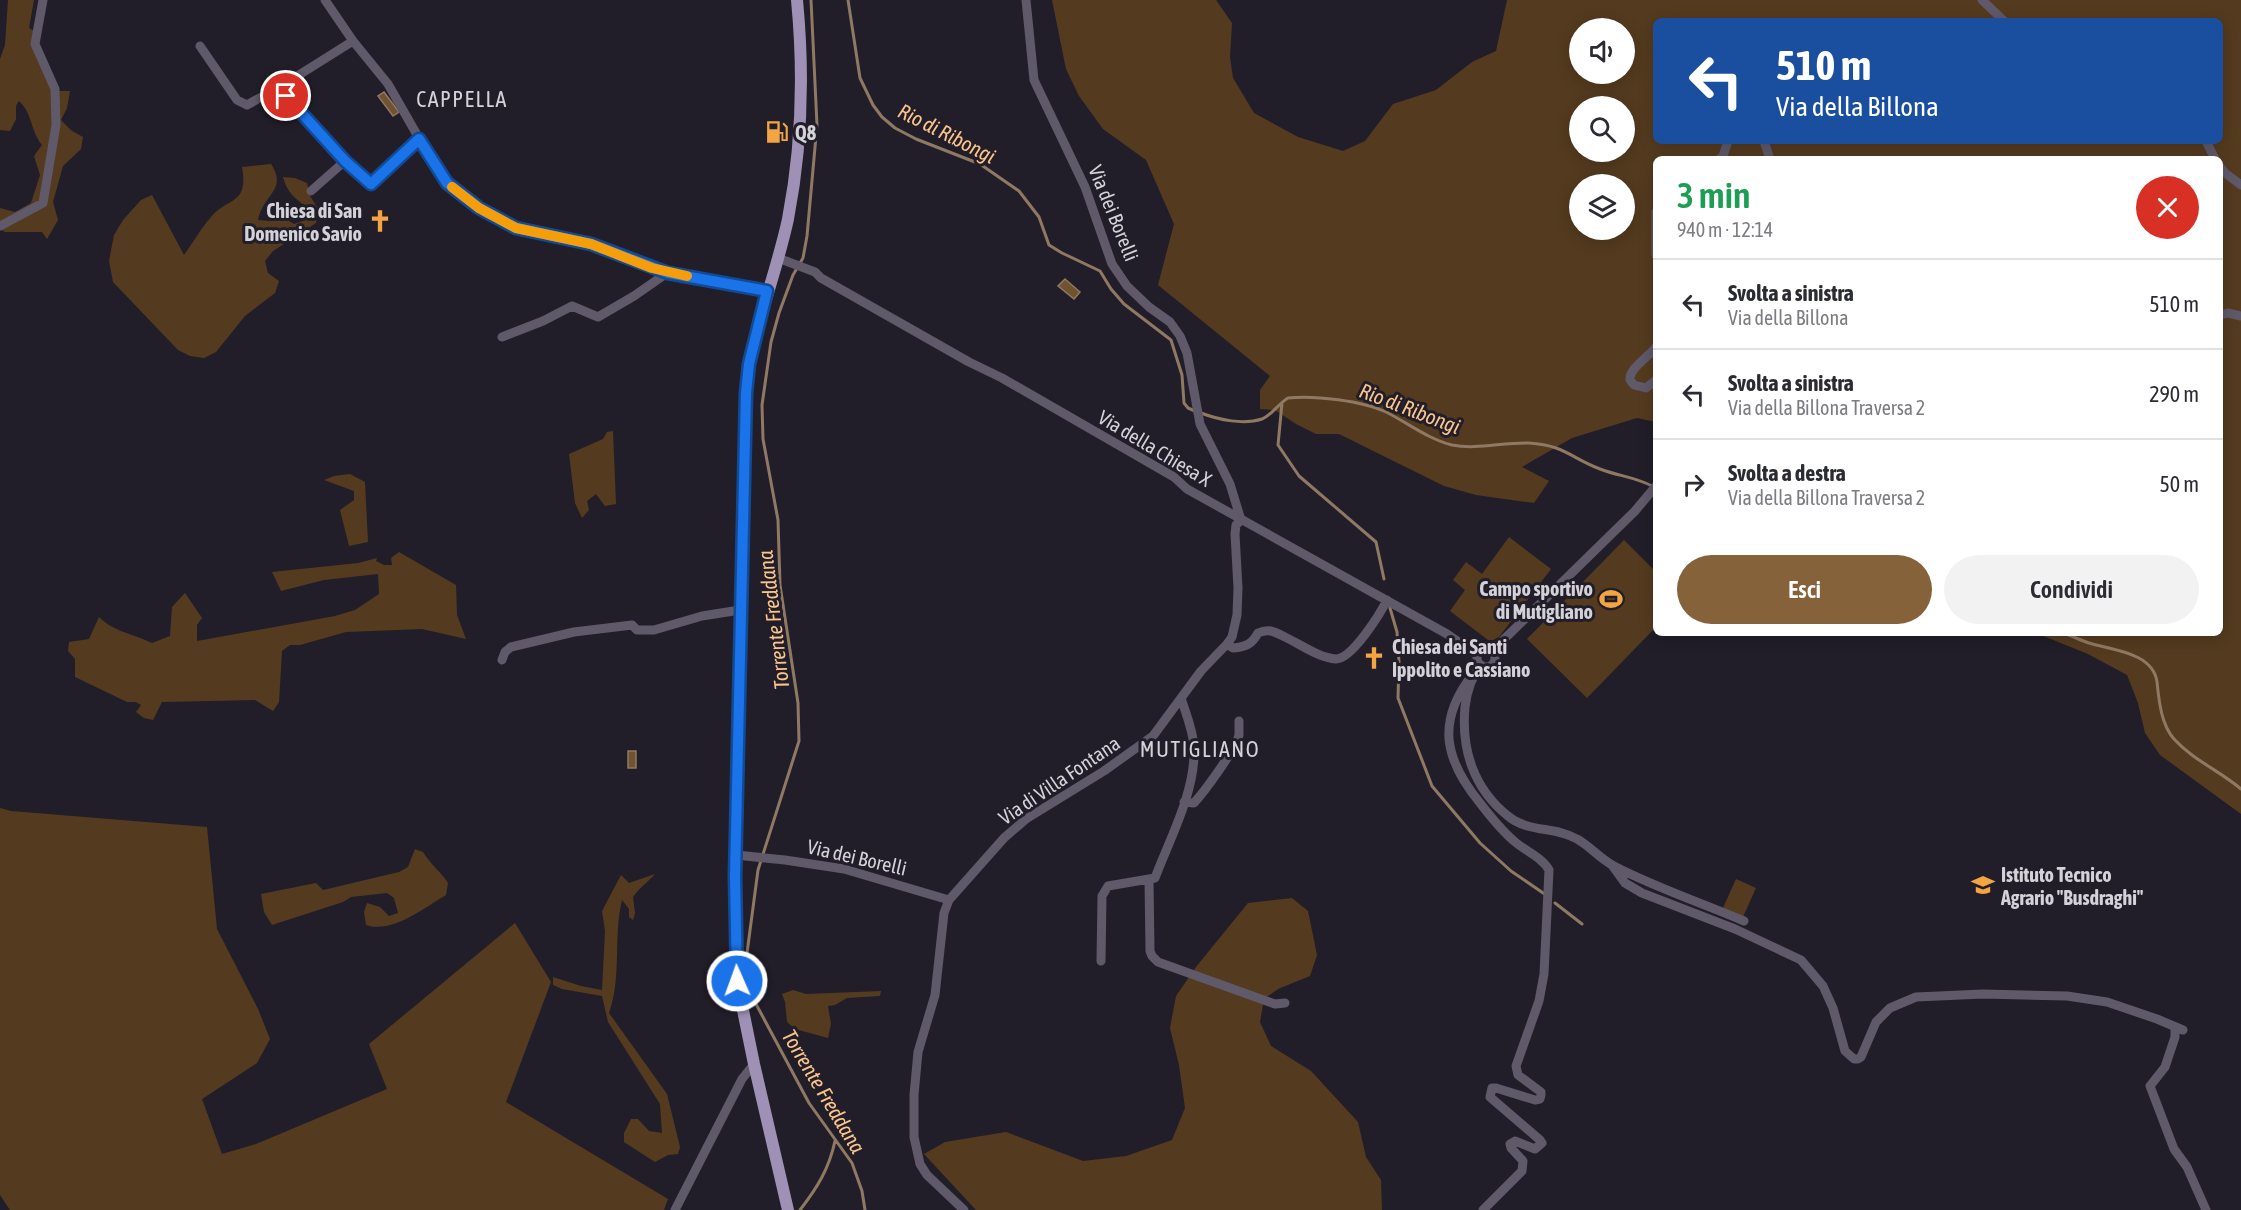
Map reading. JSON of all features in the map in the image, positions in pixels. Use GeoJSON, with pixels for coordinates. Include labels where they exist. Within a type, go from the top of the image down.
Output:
{"type":"FeatureCollection","features":[{"type":"Feature","properties":{"kind":"main road"},"geometry":{"type":"LineString","coordinates":[[788,1210],[737,981],[735,917],[746,393],[749,364],[767,291],[783,259],[792,190],[801,110],[802,69],[797,0]]}},
{"type":"Feature","properties":{"kind":"street"},"geometry":{"type":"LineString","coordinates":[[0,226],[43,203],[56,125],[55,88],[35,44],[43,0]]}},
{"type":"Feature","properties":{"kind":"street"},"geometry":{"type":"LineString","coordinates":[[326,0],[353,41],[388,84],[447,183],[479,208],[504,222],[531,232],[591,244],[668,273],[767,291]]}},
{"type":"Feature","properties":{"kind":"street","name":"Via dei Borelli"},"geometry":{"type":"LineString","coordinates":[[1026,0],[1034,80],[1085,187],[1112,264],[1127,286],[1149,307],[1170,322],[1180,336],[1187,352],[1198,419],[1230,484],[1242,520]]}},
{"type":"Feature","properties":{"kind":"street"},"geometry":{"type":"LineString","coordinates":[[1982,0],[2001,18]]}},
{"type":"Feature","properties":{"kind":"street"},"geometry":{"type":"LineString","coordinates":[[200,46],[237,100],[247,105],[284,85],[353,41]]}},
{"type":"Feature","properties":{"kind":"street"},"geometry":{"type":"LineString","coordinates":[[284,85],[286,96],[345,161],[371,184],[419,139]]}},
{"type":"Feature","properties":{"kind":"street"},"geometry":{"type":"LineString","coordinates":[[311,191],[345,161]]}},
{"type":"Feature","properties":{"kind":"street"},"geometry":{"type":"LineString","coordinates":[[2223,170],[2241,185]]}},
{"type":"Feature","properties":{"kind":"street","name":"Via della Chiesa X"},"geometry":{"type":"LineString","coordinates":[[783,259],[815,272],[841,290],[1002,378],[1174,477],[1187,489],[1447,634],[1477,655]]}},
{"type":"Feature","properties":{"kind":"street"},"geometry":{"type":"LineString","coordinates":[[502,337],[543,321],[572,306],[598,317],[668,273]]}},
{"type":"Feature","properties":{"kind":"street"},"geometry":{"type":"LineString","coordinates":[[2223,314],[2241,316]]}},
{"type":"Feature","properties":{"kind":"street"},"geometry":{"type":"LineString","coordinates":[[1653,351],[1629,374],[1630,380],[1640,388],[1646,388],[1653,382]]}},
{"type":"Feature","properties":{"kind":"street"},"geometry":{"type":"LineString","coordinates":[[1492,651],[1635,511],[1653,490]]}},
{"type":"Feature","properties":{"kind":"street","name":"Via di Villa Fontana"},"geometry":{"type":"LineString","coordinates":[[964,1210],[927,1175],[920,1164],[914,1137],[914,1095],[918,1052],[935,995],[943,920],[949,900],[1004,838],[1026,819],[1143,745],[1163,724],[1201,671],[1227,644],[1232,637],[1237,615],[1235,534],[1236,525],[1242,520]]}},
{"type":"Feature","properties":{"kind":"street"},"geometry":{"type":"LineString","coordinates":[[1227,644],[1233,648],[1249,645],[1258,633],[1269,630],[1323,656],[1338,659],[1348,654],[1374,624],[1387,600]]}},
{"type":"Feature","properties":{"kind":"street"},"geometry":{"type":"LineString","coordinates":[[502,660],[505,652],[511,646],[574,632],[632,625],[637,630],[654,630],[702,616],[740,610]]}},
{"type":"Feature","properties":{"kind":"street"},"geometry":{"type":"LineString","coordinates":[[1484,649],[1492,651],[1495,656],[1494,662],[1487,667],[1477,661],[1477,655],[1484,649]]}},
{"type":"Feature","properties":{"kind":"street"},"geometry":{"type":"LineString","coordinates":[[1481,665],[1456,700],[1450,717],[1448,733],[1450,753],[1467,788],[1500,828],[1542,861],[1549,870],[1544,974],[1539,1001],[1516,1066],[1518,1075],[1541,1092],[1540,1099],[1535,1100],[1496,1088],[1490,1093],[1490,1097],[1542,1143],[1535,1149],[1515,1141],[1510,1144],[1523,1161],[1522,1171],[1483,1210]]}},
{"type":"Feature","properties":{"kind":"street"},"geometry":{"type":"LineString","coordinates":[[1473,674],[1466,699],[1464,745],[1475,777],[1500,809],[1520,825],[1561,832],[1577,839],[1612,865],[1744,921]]}},
{"type":"Feature","properties":{"kind":"street"},"geometry":{"type":"LineString","coordinates":[[1101,960],[1102,896],[1108,886],[1155,878],[1190,788],[1194,748],[1181,698]]}},
{"type":"Feature","properties":{"kind":"street"},"geometry":{"type":"LineString","coordinates":[[1184,802],[1194,803],[1201,795],[1234,746],[1239,736],[1239,721]]}},
{"type":"Feature","properties":{"kind":"street","name":"Via dei Borelli"},"geometry":{"type":"LineString","coordinates":[[736,855],[844,869],[949,900]]}},
{"type":"Feature","properties":{"kind":"street"},"geometry":{"type":"LineString","coordinates":[[1612,865],[1625,883],[1642,893],[1735,929],[1801,960],[1823,986],[1833,1008],[1845,1051],[1854,1059],[1861,1057],[1876,1022],[1890,1008],[1916,998],[1983,994],[2067,996],[2107,1002],[2179,1029],[2165,1067],[2150,1086],[2174,1149],[2187,1167],[2206,1210]]}},
{"type":"Feature","properties":{"kind":"street"},"geometry":{"type":"LineString","coordinates":[[1149,879],[1150,951],[1158,962],[1275,1004],[1285,1003]]}},
{"type":"Feature","properties":{"kind":"street"},"geometry":{"type":"LineString","coordinates":[[675,1210],[742,1079],[754,1064]]}},
{"type":"Feature","properties":{"kind":"shaded area"},"geometry":{"type":"Polygon","coordinates":[[[8,0],[34,0],[29,28],[34,31],[55,91],[70,91],[67,108],[61,120],[72,131],[83,137],[81,149],[63,166],[53,202],[58,220],[47,239],[42,232],[5,232],[0,229],[0,208],[15,212],[31,203],[40,175],[34,156],[42,145],[35,134],[27,111],[19,101],[16,106],[16,119],[10,131],[0,130],[0,59],[5,45],[8,0]]]}},
{"type":"Feature","properties":{"kind":"shaded area"},"geometry":{"type":"Polygon","coordinates":[[[1052,0],[1216,0],[1232,23],[1230,57],[1233,78],[1254,113],[1298,137],[1343,151],[1365,141],[1393,104],[1436,90],[1472,62],[1496,51],[1507,0],[2241,0],[2241,814],[2160,755],[2145,733],[2138,703],[2127,675],[2088,654],[2043,636],[2223,636],[2223,156],[1653,156],[1653,421],[1637,418],[1572,438],[1522,467],[1549,481],[1534,503],[1476,495],[1444,486],[1339,434],[1316,434],[1275,410],[1260,409],[1260,390],[1270,376],[1158,285],[1174,224],[1146,160],[1103,129],[1079,96],[1066,69],[1052,0]]]}},
{"type":"Feature","properties":{"kind":"shaded area"},"geometry":{"type":"Polygon","coordinates":[[[384,92],[399,112],[393,116],[378,96],[384,92]]]}},
{"type":"Feature","properties":{"kind":"shaded area"},"geometry":{"type":"Polygon","coordinates":[[[271,164],[276,173],[276,186],[258,220],[270,221],[283,217],[294,224],[306,220],[307,207],[292,194],[283,177],[295,178],[307,183],[310,196],[317,207],[316,223],[273,251],[265,261],[268,273],[279,281],[275,293],[245,316],[216,352],[204,358],[190,356],[178,350],[113,282],[109,261],[114,235],[123,220],[141,200],[152,195],[184,255],[211,217],[240,194],[243,188],[242,167],[271,164]]]}},
{"type":"Feature","properties":{"kind":"shaded area"},"geometry":{"type":"Polygon","coordinates":[[[1065,279],[1080,292],[1074,299],[1058,286],[1065,279]]]}},
{"type":"Feature","properties":{"kind":"shaded area"},"geometry":{"type":"Polygon","coordinates":[[[613,431],[616,504],[605,506],[596,494],[587,501],[589,510],[582,518],[575,503],[569,454],[603,439],[607,432],[613,431]]]}},
{"type":"Feature","properties":{"kind":"shaded area"},"geometry":{"type":"Polygon","coordinates":[[[350,474],[365,482],[368,542],[349,546],[340,510],[354,500],[354,491],[324,480],[350,474]]]}},
{"type":"Feature","properties":{"kind":"shaded area"},"geometry":{"type":"Polygon","coordinates":[[[1509,537],[1551,569],[1499,637],[1488,640],[1450,611],[1465,590],[1453,580],[1466,562],[1482,574],[1509,537]]]}},
{"type":"Feature","properties":{"kind":"shaded area","name":"Campo sportivo di Mutigliano"},"geometry":{"type":"Polygon","coordinates":[[[1624,540],[1653,569],[1653,630],[1587,698],[1527,639],[1624,540]]]}},
{"type":"Feature","properties":{"kind":"shaded area"},"geometry":{"type":"Polygon","coordinates":[[[399,552],[456,585],[457,615],[466,639],[422,629],[346,632],[300,645],[290,645],[282,651],[279,702],[273,711],[255,700],[162,702],[153,720],[144,718],[136,712],[141,705],[136,702],[127,702],[75,677],[75,659],[68,651],[69,642],[89,639],[99,617],[118,629],[152,643],[170,636],[172,607],[185,593],[202,618],[197,625],[197,641],[335,616],[355,610],[379,594],[378,574],[324,580],[281,591],[272,572],[358,563],[377,558],[376,561],[384,565],[392,565],[391,558],[399,552]]]}},
{"type":"Feature","properties":{"kind":"shaded area"},"geometry":{"type":"Polygon","coordinates":[[[628,751],[636,751],[636,768],[628,768],[628,751]]]}},
{"type":"Feature","properties":{"kind":"shaded area"},"geometry":{"type":"Polygon","coordinates":[[[0,808],[11,811],[207,827],[217,929],[258,1009],[270,1039],[257,1063],[202,1099],[222,1154],[256,1144],[387,1089],[369,1044],[515,923],[551,982],[506,1102],[668,1199],[664,1210],[10,1210],[0,1195],[0,808]]]}},
{"type":"Feature","properties":{"kind":"shaded area"},"geometry":{"type":"Polygon","coordinates":[[[415,849],[423,852],[448,883],[446,895],[397,923],[376,927],[366,925],[364,912],[367,903],[380,907],[389,916],[398,913],[394,898],[387,893],[351,897],[343,902],[272,925],[264,912],[261,894],[316,883],[323,890],[399,872],[408,867],[415,849]]]}},
{"type":"Feature","properties":{"kind":"shaded area"},"geometry":{"type":"Polygon","coordinates":[[[655,874],[633,897],[635,913],[633,920],[629,917],[629,909],[622,900],[619,914],[615,985],[609,1013],[667,1094],[680,1147],[678,1154],[668,1155],[655,1162],[624,1142],[624,1133],[631,1119],[638,1119],[649,1131],[662,1133],[660,1104],[608,1022],[602,996],[562,989],[553,985],[553,977],[602,990],[605,931],[602,911],[621,875],[629,883],[655,874]]]}},
{"type":"Feature","properties":{"kind":"shaded area"},"geometry":{"type":"Polygon","coordinates":[[[1736,879],[1756,888],[1743,917],[1723,908],[1736,879]]]}},
{"type":"Feature","properties":{"kind":"shaded area"},"geometry":{"type":"Polygon","coordinates":[[[1292,898],[1308,911],[1317,955],[1310,976],[1278,989],[1264,999],[1260,1022],[1271,1046],[1311,1071],[1358,1122],[1366,1157],[1381,1180],[1382,1210],[976,1210],[924,1154],[945,1142],[1006,1132],[1083,1161],[1126,1156],[1172,1140],[1185,1108],[1179,1065],[1170,1028],[1176,996],[1196,967],[1248,903],[1292,898]]]}},
{"type":"Feature","properties":{"kind":"shaded area"},"geometry":{"type":"Polygon","coordinates":[[[793,990],[806,994],[881,991],[880,996],[847,998],[828,1006],[831,1024],[828,1038],[795,1029],[787,1022],[782,994],[793,990]]]}},
{"type":"Feature","properties":{"kind":"waterway","name":"Torrente Freddana"},"geometry":{"type":"LineString","coordinates":[[811,0],[817,125],[807,236],[803,258],[793,275],[771,342],[762,405],[763,439],[778,520],[780,585],[798,703],[799,741],[758,870],[747,953],[756,1004],[809,1103],[852,1163],[862,1191],[865,1210]]}},
{"type":"Feature","properties":{"kind":"waterway","name":"Rio di Ribongi"},"geometry":{"type":"LineString","coordinates":[[848,0],[860,78],[873,105],[882,117],[895,128],[916,139],[980,164],[1019,191],[1039,217],[1049,245],[1100,271],[1124,304],[1171,340],[1182,375],[1184,403],[1195,411]]}},
{"type":"Feature","properties":{"kind":"waterway","name":"Rio di Ribongi"},"geometry":{"type":"LineString","coordinates":[[1201,413],[1223,420],[1247,422],[1266,417],[1288,398],[1311,397],[1352,402],[1386,412],[1426,435],[1452,445],[1471,447],[1529,443],[1551,446],[1600,469],[1652,486]]}},
{"type":"Feature","properties":{"kind":"waterway"},"geometry":{"type":"LineString","coordinates":[[1282,403],[1278,445],[1299,476],[1376,542],[1384,579]]}},
{"type":"Feature","properties":{"kind":"waterway"},"geometry":{"type":"LineString","coordinates":[[1390,608],[1397,632],[1398,698],[1432,786],[1480,843],[1511,871],[1546,895]]}},
{"type":"Feature","properties":{"kind":"waterway","name":"Rio di Ribongi"},"geometry":{"type":"LineString","coordinates":[[2071,636],[2130,654],[2148,664],[2157,682],[2163,719],[2174,739],[2241,789]]}},
{"type":"Feature","properties":{"kind":"waterway"},"geometry":{"type":"LineString","coordinates":[[1555,903],[1582,924]]}},
{"type":"Feature","properties":{"kind":"waterway"},"geometry":{"type":"LineString","coordinates":[[800,1210],[822,1178],[835,1141]]}},
{"type":"Feature","properties":{"kind":"slow traffic"},"geometry":{"type":"LineString","coordinates":[[452,187],[479,208],[516,228],[591,244],[652,268],[687,276]]}},
{"type":"Feature","properties":{"kind":"place","name":"Q8"},"geometry":{"type":"Point","coordinates":[777,132]}},
{"type":"Feature","properties":{"kind":"place","name":"Chiesa di San Domenico Savio"},"geometry":{"type":"Point","coordinates":[380,221]}},
{"type":"Feature","properties":{"kind":"place","name":"Campo sportivo di Mutigliano"},"geometry":{"type":"Point","coordinates":[1611,599]}},
{"type":"Feature","properties":{"kind":"place","name":"Chiesa dei Santi Ippolito e Cassiano"},"geometry":{"type":"Point","coordinates":[1374,658]}},
{"type":"Feature","properties":{"kind":"place","name":"Istituto Tecnico Agrario \"Busdraghi\""},"geometry":{"type":"Point","coordinates":[1983,885]}},
{"type":"Feature","properties":{"kind":"district","name":"CAPPELLA"},"geometry":{"type":"Point","coordinates":[462,99]}},
{"type":"Feature","properties":{"kind":"district","name":"MUTIGLIANO"},"geometry":{"type":"Point","coordinates":[1200,749]}},
{"type":"Feature","properties":{"kind":"route"},"geometry":{"type":"LineString","coordinates":[[286,96],[345,161],[371,184],[419,139],[447,183],[479,208],[516,228],[591,244],[668,273],[767,291],[749,364],[746,393],[735,876],[737,981]]}}]}
